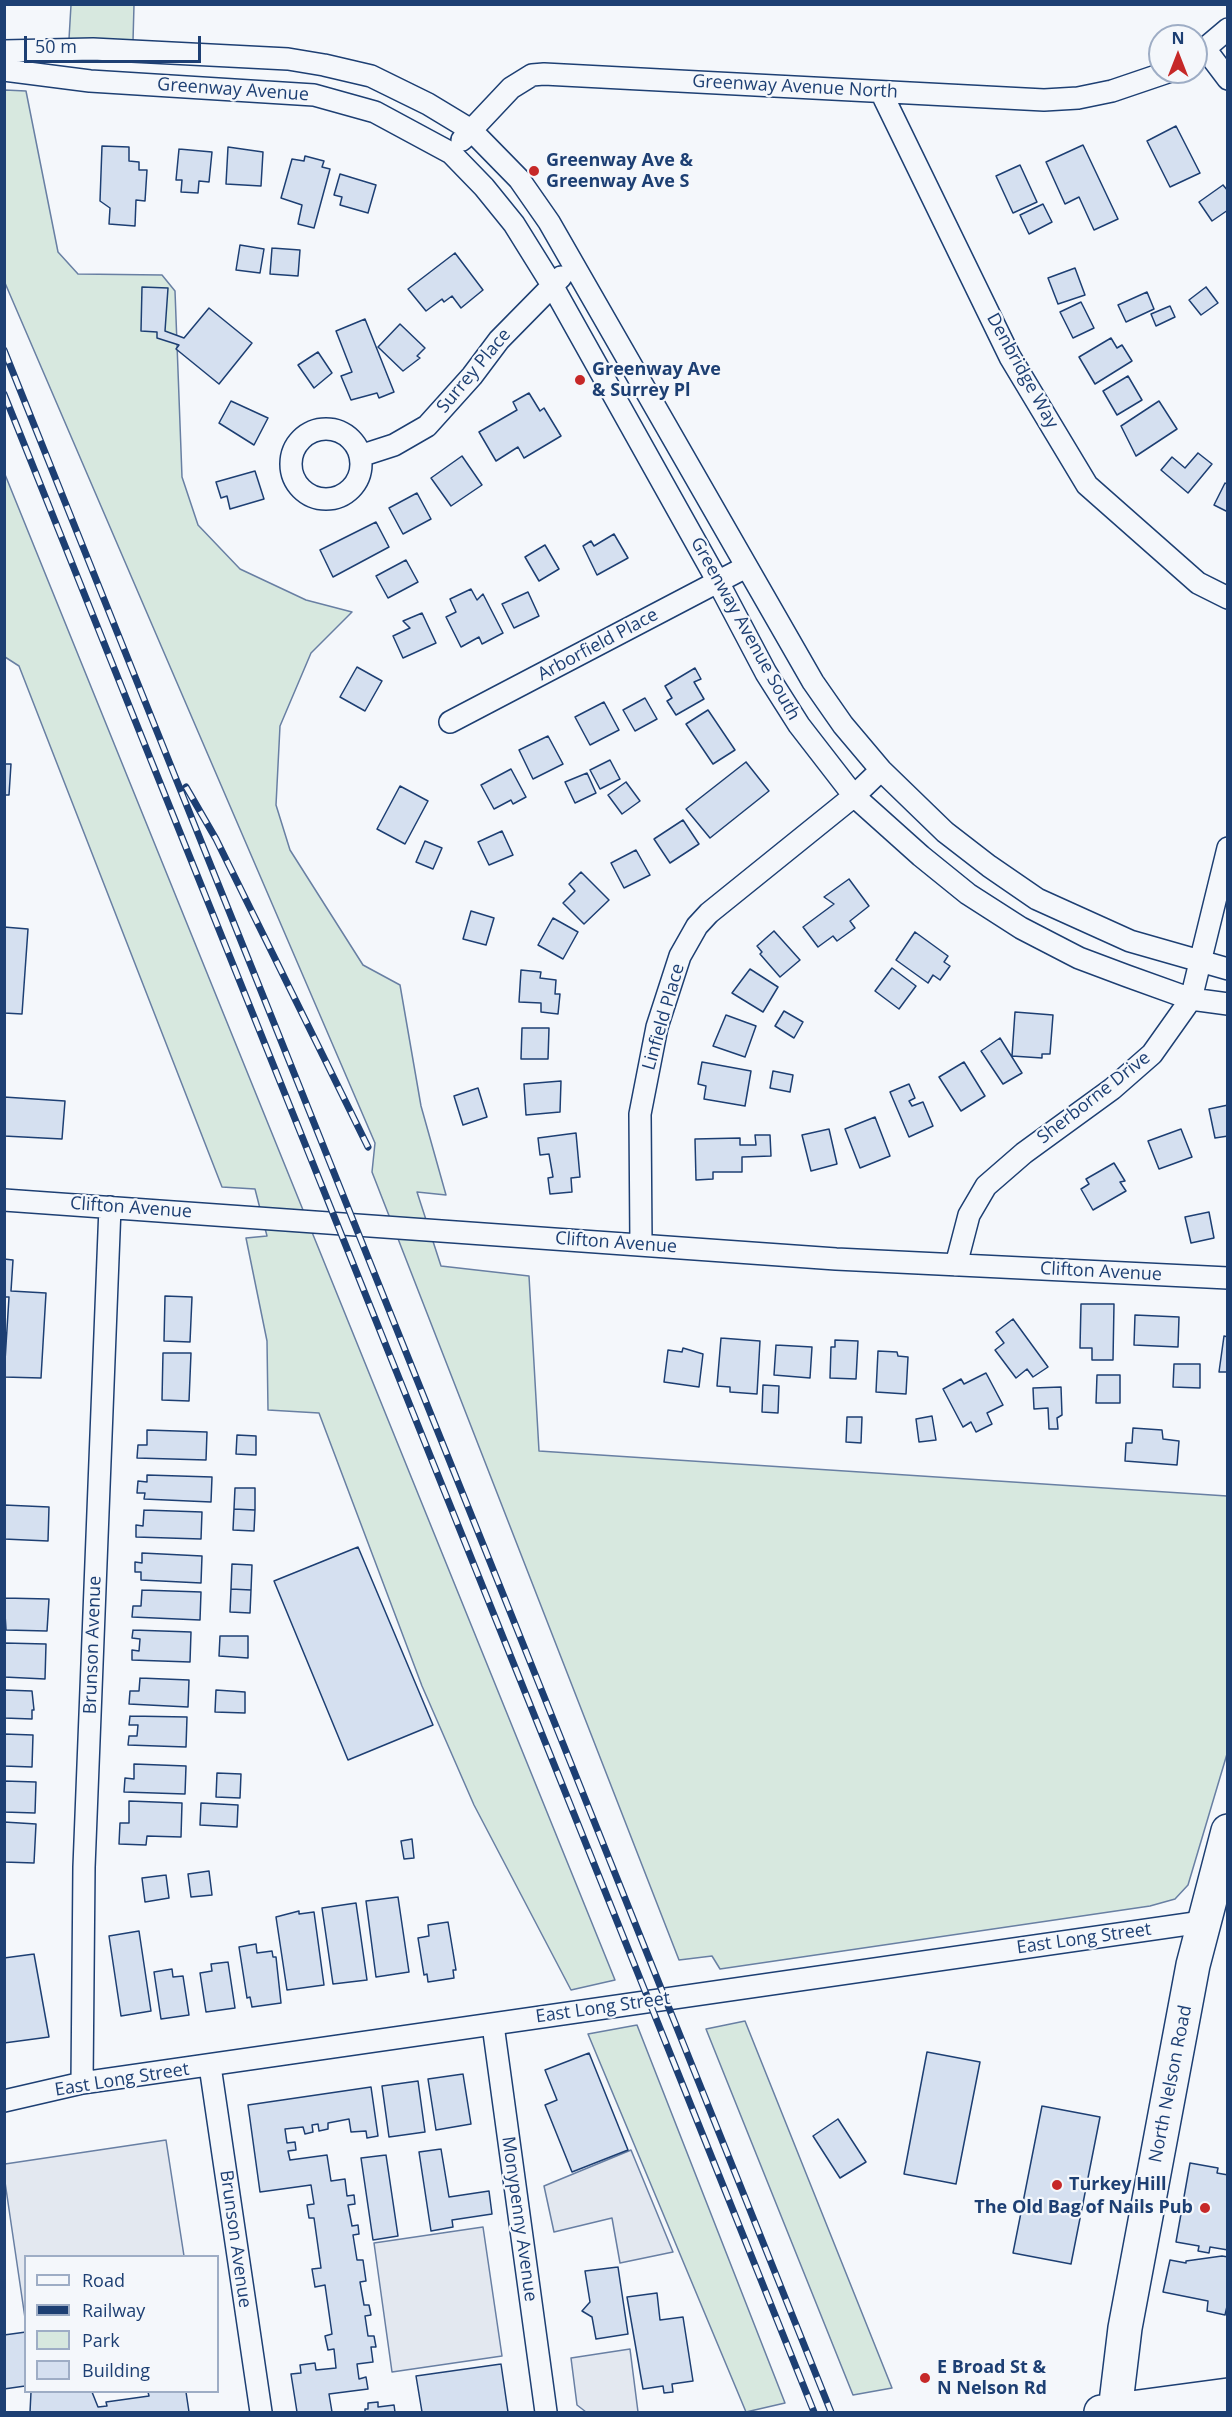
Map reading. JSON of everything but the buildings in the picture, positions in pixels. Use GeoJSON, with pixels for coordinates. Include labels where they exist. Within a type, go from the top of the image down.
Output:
{"type":"FeatureCollection","features":[{"type":"Feature","properties":{"kind":"main road","name":"North Nelson Road"},"geometry":{"type":"LineString","coordinates":[[1108,2412],[1202,1922],[1227,1831]]}},
{"type":"Feature","properties":{"kind":"main road"},"geometry":{"type":"LineString","coordinates":[[1108,2412],[1227,2395]]}},
{"type":"Feature","properties":{"kind":"street"},"geometry":{"type":"LineString","coordinates":[[1208,47],[1227,29]]}},
{"type":"Feature","properties":{"kind":"street","name":"Greenway Avenue"},"geometry":{"type":"LineString","coordinates":[[4,51],[93,49],[288,60],[324,65],[370,76],[428,104],[471,130]]}},
{"type":"Feature","properties":{"kind":"street"},"geometry":{"type":"LineString","coordinates":[[1208,60],[1227,79]]}},
{"type":"Feature","properties":{"kind":"street","name":"Greenway Avenue"},"geometry":{"type":"LineString","coordinates":[[4,70],[90,81],[314,95],[375,112],[451,153]]}},
{"type":"Feature","properties":{"kind":"street","name":"Greenway Avenue North"},"geometry":{"type":"LineString","coordinates":[[451,153],[511,88],[532,75],[1010,100],[1078,98],[1112,91],[1148,79]]}},
{"type":"Feature","properties":{"kind":"street","name":"Denbridge Way"},"geometry":{"type":"LineString","coordinates":[[881,92],[1010,357],[1087,485],[1198,583],[1227,598]]}},
{"type":"Feature","properties":{"kind":"street","name":"Greenway Avenue South"},"geometry":{"type":"LineString","coordinates":[[471,130],[519,179],[575,265],[813,682],[843,725],[881,770],[945,832],[988,866],[1037,898],[1130,941],[1227,969]]}},
{"type":"Feature","properties":{"kind":"street","name":"Greenway Avenue South"},"geometry":{"type":"LineString","coordinates":[[451,153],[484,187],[514,224],[552,285],[718,582],[740,626],[788,707],[854,796],[921,856],[968,894],[1021,928],[1079,958],[1191,999],[1227,1004]]}},
{"type":"Feature","properties":{"kind":"street","name":"Surrey Place"},"geometry":{"type":"LineString","coordinates":[[360,456],[394,445],[427,426],[472,376],[499,340],[552,285],[575,265]]}},
{"type":"Feature","properties":{"kind":"street","name":"Arborfield Place"},"geometry":{"type":"LineString","coordinates":[[450,722],[746,567]]}},
{"type":"Feature","properties":{"kind":"street","name":"Linfield Place"},"geometry":{"type":"LineString","coordinates":[[641,1244],[640,1114],[657,1027],[680,956],[698,926],[709,913],[854,796],[881,770]]}},
{"type":"Feature","properties":{"kind":"street","name":"Sherborne Drive"},"geometry":{"type":"LineString","coordinates":[[956,1265],[969,1215],[986,1186],[1024,1153],[1112,1089],[1152,1054],[1191,999],[1227,848]]}},
{"type":"Feature","properties":{"kind":"street","name":"Clifton Avenue"},"geometry":{"type":"LineString","coordinates":[[4,1200],[956,1265],[1227,1278]]}},
{"type":"Feature","properties":{"kind":"street","name":"Brunson Avenue"},"geometry":{"type":"LineString","coordinates":[[82,2083],[84,1867],[110,1207]]}},
{"type":"Feature","properties":{"kind":"street","name":"East Long Street"},"geometry":{"type":"LineString","coordinates":[[4,2101],[82,2083],[1202,1922]]}},
{"type":"Feature","properties":{"kind":"street","name":"Monypenny Avenue"},"geometry":{"type":"LineString","coordinates":[[493,2025],[546,2412]]}},
{"type":"Feature","properties":{"kind":"street","name":"Brunson Avenue"},"geometry":{"type":"LineString","coordinates":[[210,2066],[261,2412]]}},
{"type":"Feature","properties":{"kind":"green space"},"geometry":{"type":"Polygon","coordinates":[[[71,5],[134,5],[133,41],[69,39],[71,5]]]}},
{"type":"Feature","properties":{"kind":"green space"},"geometry":{"type":"Polygon","coordinates":[[[5,90],[26,91],[58,252],[78,274],[162,275],[175,291],[182,477],[198,525],[240,569],[306,600],[352,612],[311,653],[280,726],[276,805],[290,850],[363,965],[400,985],[421,1106],[446,1195],[417,1192],[441,1266],[529,1276],[539,1451],[1227,1496],[1227,1754],[1188,1885],[1175,1899],[1150,1906],[720,1969],[712,1956],[679,1960],[372,1172],[375,1143],[5,283],[5,90]]]}},
{"type":"Feature","properties":{"kind":"green space"},"geometry":{"type":"Polygon","coordinates":[[[4,472],[615,1980],[571,1990],[474,1805],[422,1686],[319,1413],[268,1410],[267,1341],[246,1238],[267,1236],[255,1189],[222,1187],[19,666],[5,657],[4,472]]]}},
{"type":"Feature","properties":{"kind":"green space"},"geometry":{"type":"Polygon","coordinates":[[[745,2021],[892,2388],[853,2395],[706,2029],[745,2021]]]}},
{"type":"Feature","properties":{"kind":"green space"},"geometry":{"type":"Polygon","coordinates":[[[637,2025],[785,2403],[746,2412],[588,2034],[637,2025]]]}},
{"type":"Feature","properties":{"kind":"shaded area"},"geometry":{"type":"Polygon","coordinates":[[[166,2140],[184,2255],[24,2255],[24,2311],[5,2182],[5,2164],[166,2140]]]}},
{"type":"Feature","properties":{"kind":"shaded area"},"geometry":{"type":"Polygon","coordinates":[[[631,2150],[673,2252],[620,2263],[612,2218],[554,2232],[544,2186],[631,2150]]]}},
{"type":"Feature","properties":{"kind":"shaded area"},"geometry":{"type":"Polygon","coordinates":[[[483,2227],[502,2356],[392,2372],[374,2243],[483,2227]]]}},
{"type":"Feature","properties":{"kind":"shaded area"},"geometry":{"type":"Polygon","coordinates":[[[630,2349],[638,2412],[586,2412],[577,2405],[571,2358],[630,2349]]]}},
{"type":"Feature","properties":{"kind":"railway"},"geometry":{"type":"LineString","coordinates":[[4,350],[831,2412]]}},
{"type":"Feature","properties":{"kind":"railway"},"geometry":{"type":"LineString","coordinates":[[4,394],[814,2412]]}},
{"type":"Feature","properties":{"kind":"railway"},"geometry":{"type":"LineString","coordinates":[[186,787],[216,839],[368,1147]]}},
{"type":"Feature","properties":{"kind":"place","name":"Greenway Ave & Greenway Ave S"},"geometry":{"type":"Point","coordinates":[534,171]}},
{"type":"Feature","properties":{"kind":"place","name":"Greenway Ave & Surrey Pl"},"geometry":{"type":"Point","coordinates":[580,380]}},
{"type":"Feature","properties":{"kind":"place","name":"Turkey Hill"},"geometry":{"type":"Point","coordinates":[1057,2185]}},
{"type":"Feature","properties":{"kind":"place","name":"The Old Bag of Nails Pub"},"geometry":{"type":"Point","coordinates":[1205,2208]}},
{"type":"Feature","properties":{"kind":"place","name":"E Broad St & N Nelson Rd"},"geometry":{"type":"Point","coordinates":[925,2378]}}]}
